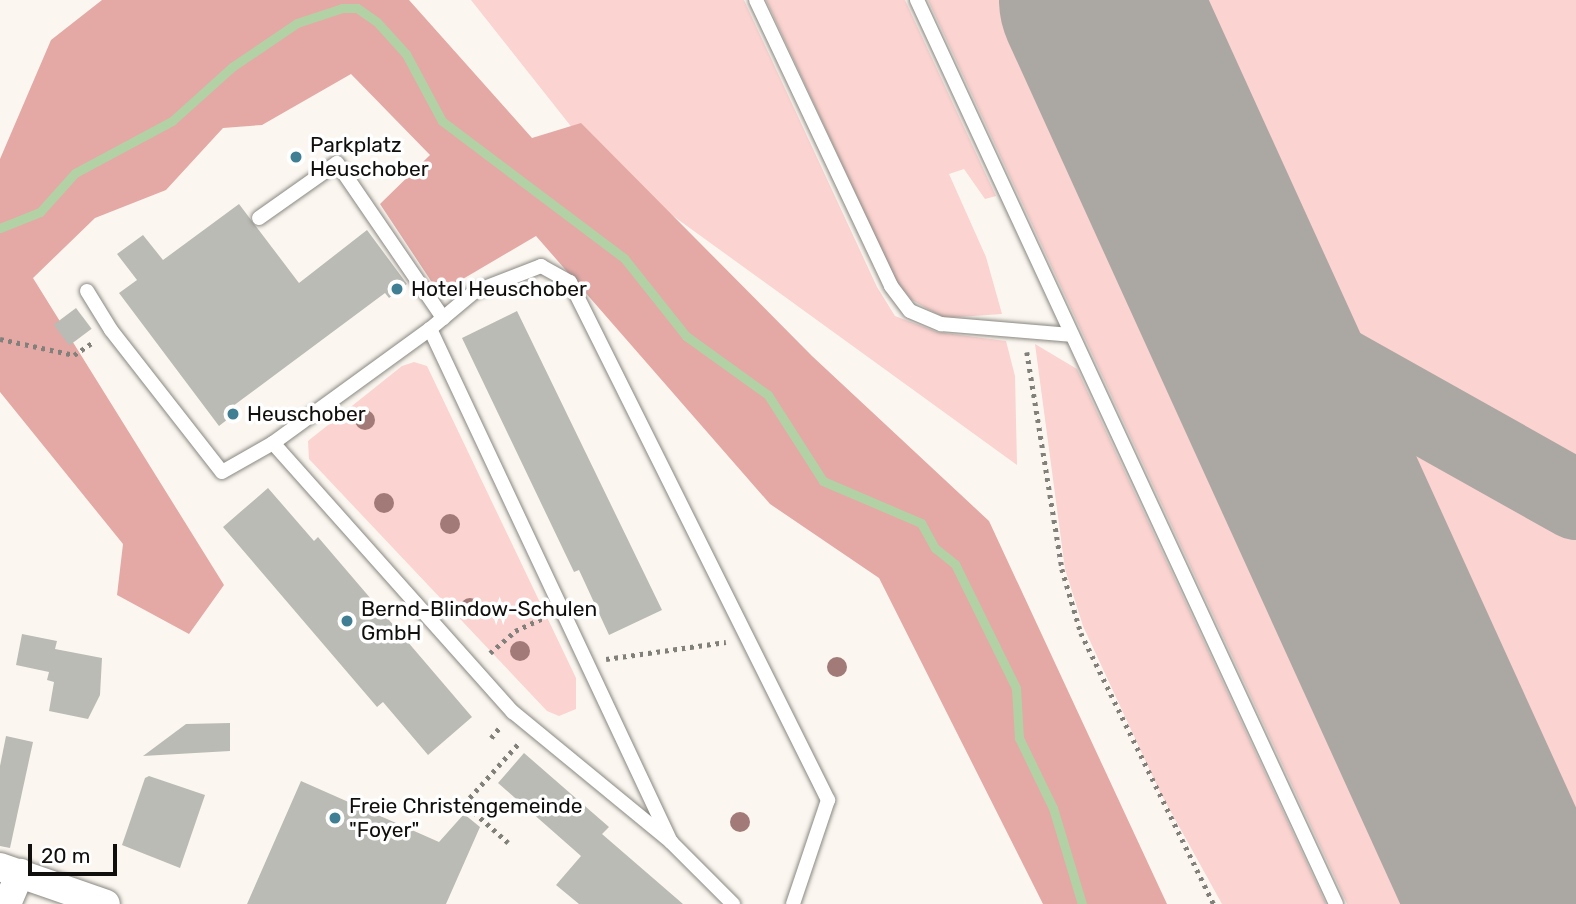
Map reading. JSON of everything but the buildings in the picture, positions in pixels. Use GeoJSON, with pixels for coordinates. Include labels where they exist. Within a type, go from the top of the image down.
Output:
{"type":"FeatureCollection","features":[{"type":"Feature","properties":{"kind":"street"},"geometry":{"type":"LineString","coordinates":[[7,904],[10,870],[106,904]]}},
{"type":"Feature","properties":{"kind":"lane"},"geometry":{"type":"LineString","coordinates":[[756,0],[891,286],[910,311],[941,324],[1071,335]]}},
{"type":"Feature","properties":{"kind":"lane"},"geometry":{"type":"LineString","coordinates":[[917,0],[1336,904]]}},
{"type":"Feature","properties":{"kind":"lane"},"geometry":{"type":"LineString","coordinates":[[259,218],[337,163],[443,318]]}},
{"type":"Feature","properties":{"kind":"lane"},"geometry":{"type":"LineString","coordinates":[[87,291],[111,330],[222,472],[273,443],[430,329],[474,292],[541,265],[570,282],[828,800],[793,904]]}},
{"type":"Feature","properties":{"kind":"lane"},"geometry":{"type":"LineString","coordinates":[[430,329],[671,842]]}},
{"type":"Feature","properties":{"kind":"lane"},"geometry":{"type":"LineString","coordinates":[[273,443],[473,668],[533,729],[671,842],[733,904]]}},
{"type":"Feature","properties":{"kind":"path"},"geometry":{"type":"LineString","coordinates":[[0,339],[74,355],[111,330]]}},
{"type":"Feature","properties":{"kind":"path"},"geometry":{"type":"LineString","coordinates":[[1024,331],[1062,569],[1081,633],[1214,904]]}},
{"type":"Feature","properties":{"kind":"path"},"geometry":{"type":"LineString","coordinates":[[473,668],[515,631],[562,610]]}},
{"type":"Feature","properties":{"kind":"path"},"geometry":{"type":"LineString","coordinates":[[586,661],[748,639]]}},
{"type":"Feature","properties":{"kind":"path"},"geometry":{"type":"LineString","coordinates":[[508,843],[464,804],[533,729]]}},
{"type":"Feature","properties":{"kind":"shaded area"},"geometry":{"type":"Polygon","coordinates":[[[102,0],[409,0],[532,138],[581,123],[812,356],[989,521],[1167,904],[1043,904],[879,578],[770,504],[536,236],[439,293],[380,204],[430,155],[351,74],[262,125],[223,128],[166,190],[95,218],[33,278],[224,585],[189,634],[117,595],[123,544],[0,392],[0,159],[51,40],[102,0]]]}},
{"type":"Feature","properties":{"kind":"shaded area"},"geometry":{"type":"Polygon","coordinates":[[[471,0],[744,0],[877,287],[895,316],[937,332],[1006,341],[1015,376],[1017,465],[600,163],[471,0]]]}},
{"type":"Feature","properties":{"kind":"shaded area"},"geometry":{"type":"Polygon","coordinates":[[[766,0],[905,0],[996,196],[985,199],[964,169],[949,174],[986,257],[1002,314],[944,318],[912,300],[897,283],[766,0]]]}},
{"type":"Feature","properties":{"kind":"shaded area"},"geometry":{"type":"Polygon","coordinates":[[[928,0],[1576,0],[1576,904],[1347,904],[928,0]]]}},
{"type":"Feature","properties":{"kind":"shaded area"},"geometry":{"type":"Polygon","coordinates":[[[1035,344],[1077,369],[1326,904],[1222,904],[1160,792],[1083,626],[1065,569],[1035,344]]]}},
{"type":"Feature","properties":{"kind":"shaded area"},"geometry":{"type":"Polygon","coordinates":[[[414,362],[427,366],[576,678],[576,709],[559,716],[547,711],[309,459],[308,441],[402,366],[414,362]]]}},
{"type":"Feature","properties":{"kind":"waterway"},"geometry":{"type":"LineString","coordinates":[[0,228],[40,212],[75,173],[172,121],[232,67],[297,23],[342,8],[357,8],[377,22],[406,54],[442,121],[624,258],[686,336],[768,395],[823,481],[921,523],[935,548],[955,564],[1016,688],[1019,738],[1053,808],[1082,904]]}},
{"type":"Feature","properties":{"kind":"taxiway"},"geometry":{"type":"LineString","coordinates":[[1241,312],[1576,500]]}},
{"type":"Feature","properties":{"kind":"runway"},"geometry":{"type":"LineString","coordinates":[[1099,0],[1510,904]]}},
{"type":"Feature","properties":{"kind":"place","name":"Parkplatz Heuschober"},"geometry":{"type":"Point","coordinates":[296,157]}},
{"type":"Feature","properties":{"kind":"place","name":"Hotel Heuschober"},"geometry":{"type":"Point","coordinates":[397,289]}},
{"type":"Feature","properties":{"kind":"place","name":"Heuschober"},"geometry":{"type":"Point","coordinates":[233,414]}},
{"type":"Feature","properties":{"kind":"place","name":"Bernd-Blindow-Schulen GmbH"},"geometry":{"type":"Point","coordinates":[347,621]}},
{"type":"Feature","properties":{"kind":"place","name":"Freie Christengemeinde \"Foyer\""},"geometry":{"type":"Point","coordinates":[335,818]}}]}
